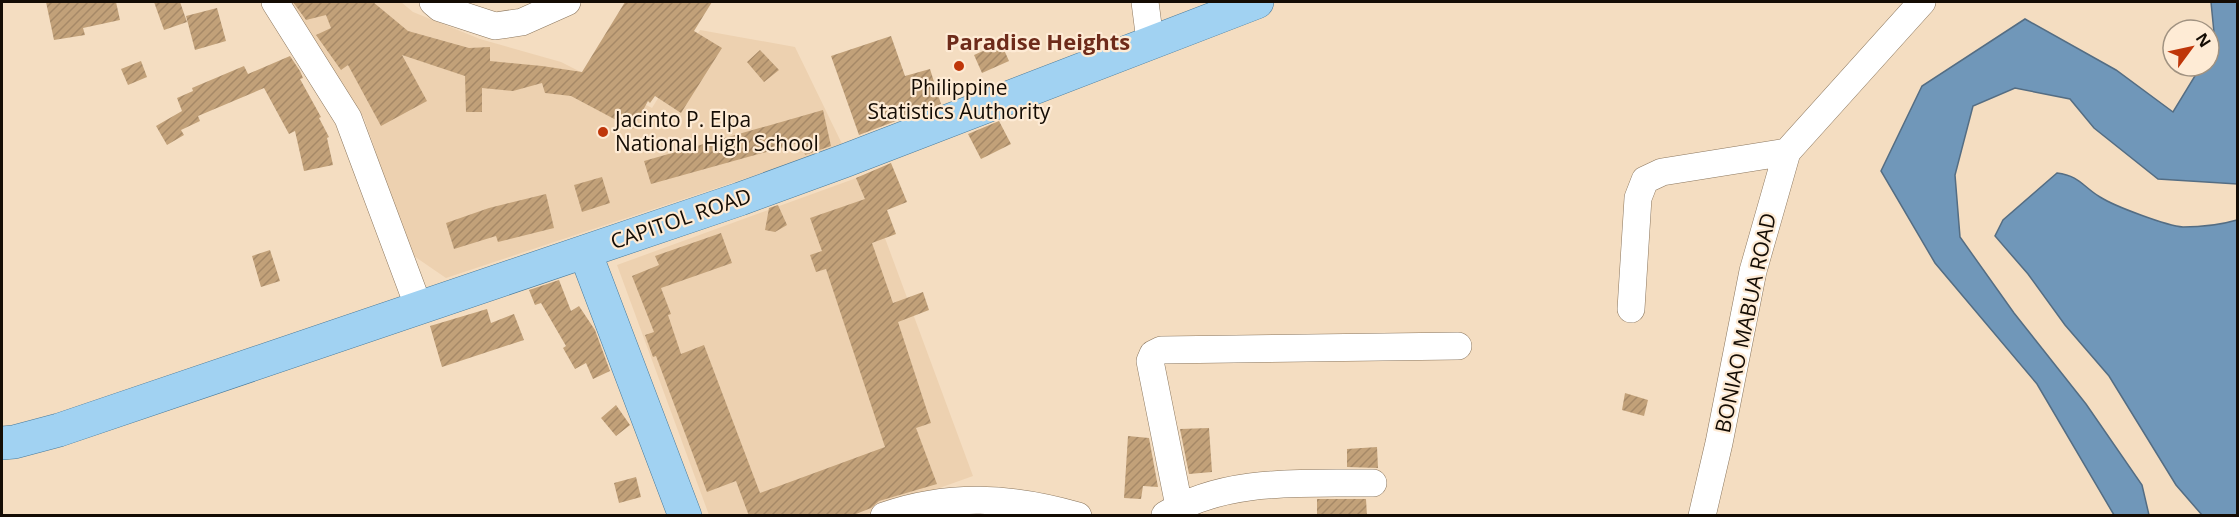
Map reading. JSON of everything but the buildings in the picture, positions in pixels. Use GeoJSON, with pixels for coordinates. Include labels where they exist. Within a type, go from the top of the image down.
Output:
{"type":"FeatureCollection","features":[{"type":"Feature","properties":{"kind":"main road","name":"CAPITOL ROAD"},"geometry":{"type":"LineString","coordinates":[[2,443],[59,430],[585,252],[844,161],[1257,2]]}},
{"type":"Feature","properties":{"kind":"main road"},"geometry":{"type":"LineString","coordinates":[[585,252],[685,516]]}},
{"type":"Feature","properties":{"kind":"street"},"geometry":{"type":"LineString","coordinates":[[275,2],[348,118],[419,308]]}},
{"type":"Feature","properties":{"kind":"street"},"geometry":{"type":"LineString","coordinates":[[433,2],[440,8],[495,26],[522,22],[567,2]]}},
{"type":"Feature","properties":{"kind":"street"},"geometry":{"type":"LineString","coordinates":[[1145,2],[1150,42]]}},
{"type":"Feature","properties":{"kind":"street","name":"BONIAO MABUA ROAD"},"geometry":{"type":"LineString","coordinates":[[1702,516],[1753,271],[1787,152],[1922,2]]}},
{"type":"Feature","properties":{"kind":"street"},"geometry":{"type":"LineString","coordinates":[[1631,309],[1638,198],[1645,180],[1662,172],[1787,152]]}},
{"type":"Feature","properties":{"kind":"street"},"geometry":{"type":"LineString","coordinates":[[1373,483],[1248,487],[1218,492],[1171,511],[1150,361],[1154,354],[1161,350],[1458,346]]}},
{"type":"Feature","properties":{"kind":"street"},"geometry":{"type":"LineString","coordinates":[[884,516],[904,508],[955,499],[994,499],[1056,509],[1078,516]]}},
{"type":"Feature","properties":{"kind":"shaded area","name":"Jacinto P. Elpa National High School"},"geometry":{"type":"Polygon","coordinates":[[[284,2],[401,2],[413,12],[480,39],[561,62],[652,108],[700,30],[795,47],[843,146],[446,278],[411,254],[364,118],[284,2]]]}},
{"type":"Feature","properties":{"kind":"shaded area"},"geometry":{"type":"Polygon","coordinates":[[[862,176],[973,476],[864,515],[709,515],[617,265],[862,176]]]}},
{"type":"Feature","properties":{"kind":"water"},"geometry":{"type":"Polygon","coordinates":[[[2211,2],[2237,2],[2237,184],[2158,179],[2094,128],[2070,99],[2015,88],[1973,106],[1955,175],[1960,237],[2014,313],[2086,404],[2142,485],[2149,515],[2114,515],[2037,384],[1935,263],[1881,171],[1922,86],[2025,19],[2116,70],[2173,112],[2194,78],[2221,78],[2221,18],[2213,18],[2211,2]]]}},
{"type":"Feature","properties":{"kind":"water"},"geometry":{"type":"Polygon","coordinates":[[[2057,173],[2076,179],[2100,197],[2117,205],[2165,223],[2197,227],[2237,220],[2237,515],[2202,515],[2176,485],[2109,376],[2065,325],[2028,274],[1995,236],[2003,220],[2057,173]]]}},
{"type":"Feature","properties":{"kind":"place","name":"Philippine Statistics Authority"},"geometry":{"type":"Point","coordinates":[959,66]}},
{"type":"Feature","properties":{"kind":"place","name":"Jacinto P. Elpa National High School"},"geometry":{"type":"Point","coordinates":[603,132]}},
{"type":"Feature","properties":{"kind":"district","name":"Paradise Heights"},"geometry":{"type":"Point","coordinates":[1038,42]}}]}
